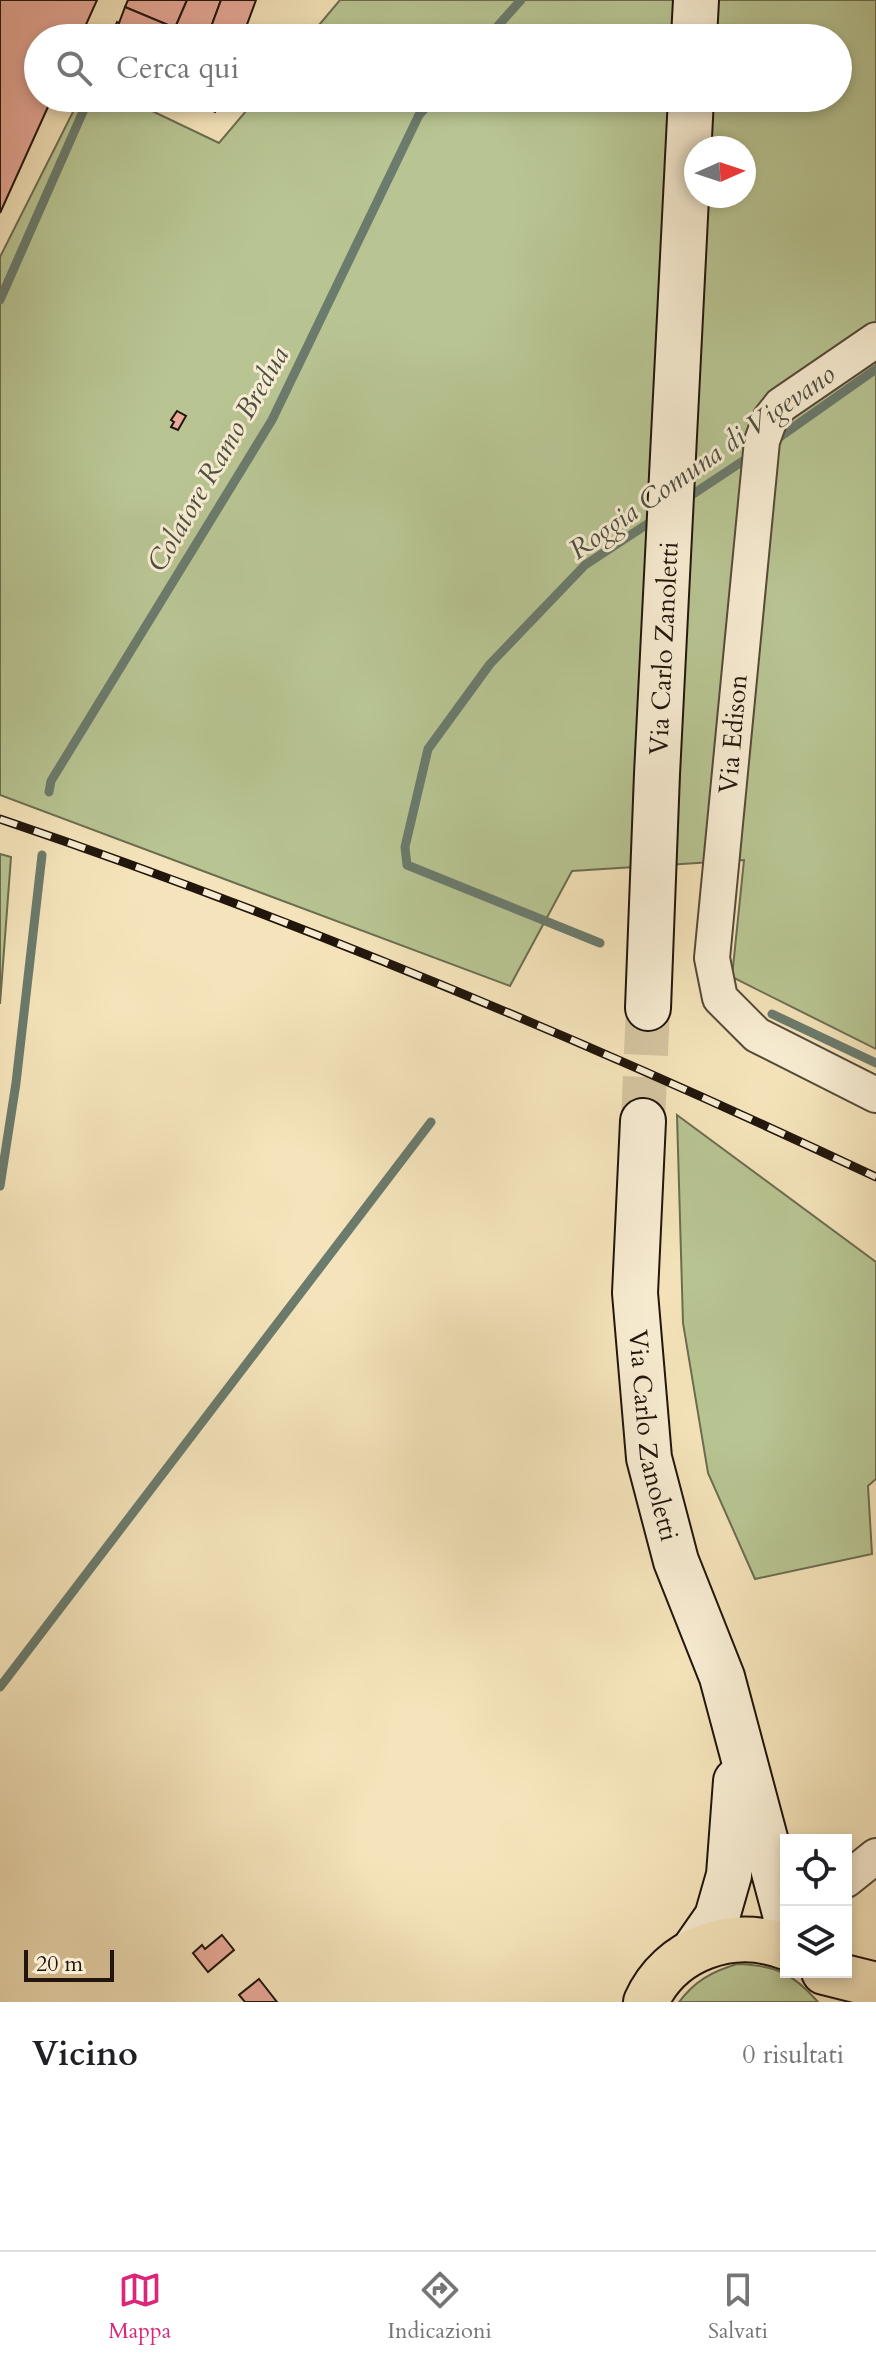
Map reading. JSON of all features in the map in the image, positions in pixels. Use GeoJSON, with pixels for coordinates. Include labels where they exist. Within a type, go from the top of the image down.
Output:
{"type":"FeatureCollection","features":[{"type":"Feature","properties":{"kind":"main road"},"geometry":{"type":"LineString","coordinates":[[695,24],[696,0]]}},
{"type":"Feature","properties":{"kind":"main road","name":"Via Carlo Zanoletti"},"geometry":{"type":"LineString","coordinates":[[648,1008],[690,112]]}},
{"type":"Feature","properties":{"kind":"main road","name":"Via Carlo Zanoletti"},"geometry":{"type":"LineString","coordinates":[[643,1121],[635,1293],[649,1458],[676,1561],[722,1677],[783,1906]]}},
{"type":"Feature","properties":{"kind":"main road","name":"Via Carlo Zanoletti"},"geometry":{"type":"LineString","coordinates":[[694,1950],[717,1917],[729,1875],[737,1739]]}},
{"type":"Feature","properties":{"kind":"main road"},"geometry":{"type":"LineString","coordinates":[[646,2002],[651,1990],[670,1967],[694,1950],[718,1941],[745,1938],[780,1945]]}},
{"type":"Feature","properties":{"kind":"main road"},"geometry":{"type":"LineString","coordinates":[[828,1978],[843,2002]]}},
{"type":"Feature","properties":{"kind":"main road"},"geometry":{"type":"LineString","coordinates":[[848,1978],[876,1985]]}},
{"type":"Feature","properties":{"kind":"street","name":"Via Edison"},"geometry":{"type":"LineString","coordinates":[[876,340],[781,405],[770,419],[761,451],[712,958],[720,998],[757,1035],[876,1095]]}},
{"type":"Feature","properties":{"kind":"street"},"geometry":{"type":"LineString","coordinates":[[852,1875],[876,1856]]}},
{"type":"Feature","properties":{"kind":"green space"},"geometry":{"type":"Polygon","coordinates":[[[340,0],[876,0],[876,1049],[732,977],[744,860],[572,871],[510,986],[0,795],[0,257],[73,112],[154,112],[219,143],[245,112],[852,112],[852,24],[320,24],[340,0]]]}},
{"type":"Feature","properties":{"kind":"green space"},"geometry":{"type":"Polygon","coordinates":[[[0,854],[11,857],[0,1004],[0,854]]]}},
{"type":"Feature","properties":{"kind":"green space"},"geometry":{"type":"Polygon","coordinates":[[[677,1115],[876,1262],[876,1479],[868,1486],[872,1554],[755,1579],[708,1473],[683,1323],[677,1115]]]}},
{"type":"Feature","properties":{"kind":"green space"},"geometry":{"type":"Polygon","coordinates":[[[737,1964],[773,1969],[780,1971],[780,1978],[792,1978],[818,2002],[679,2002],[691,1988],[719,1970],[737,1964]]]}},
{"type":"Feature","properties":{"kind":"building"},"geometry":{"type":"Polygon","coordinates":[[[0,0],[97,0],[86,24],[24,24],[24,112],[46,112],[0,213],[0,0]]]}},
{"type":"Feature","properties":{"kind":"building"},"geometry":{"type":"Polygon","coordinates":[[[128,0],[187,0],[177,24],[165,24],[125,7],[128,0]]]}},
{"type":"Feature","properties":{"kind":"building"},"geometry":{"type":"Polygon","coordinates":[[[187,0],[221,0],[212,24],[177,24],[187,0]]]}},
{"type":"Feature","properties":{"kind":"building"},"geometry":{"type":"Polygon","coordinates":[[[221,0],[256,0],[247,24],[212,24],[221,0]]]}},
{"type":"Feature","properties":{"kind":"building"},"geometry":{"type":"Polygon","coordinates":[[[125,7],[165,24],[116,24],[125,7]]]}},
{"type":"Feature","properties":{"kind":"building"},"geometry":{"type":"Polygon","coordinates":[[[177,411],[186,416],[178,430],[171,427],[174,422],[171,420],[177,411]]]}},
{"type":"Feature","properties":{"kind":"building"},"geometry":{"type":"Polygon","coordinates":[[[222,1935],[234,1950],[208,1972],[193,1953],[202,1945],[205,1949],[222,1935]]]}},
{"type":"Feature","properties":{"kind":"building"},"geometry":{"type":"Polygon","coordinates":[[[259,1979],[277,2002],[245,2002],[239,1995],[259,1979]]]}},
{"type":"Feature","properties":{"kind":"waterway","name":"Colatore Ramo Bredua"},"geometry":{"type":"LineString","coordinates":[[500,24],[521,0]]}},
{"type":"Feature","properties":{"kind":"waterway"},"geometry":{"type":"LineString","coordinates":[[0,300],[83,112]]}},
{"type":"Feature","properties":{"kind":"waterway","name":"Colatore Ramo Bredua"},"geometry":{"type":"LineString","coordinates":[[49,792],[51,781],[272,420],[422,112]]}},
{"type":"Feature","properties":{"kind":"waterway","name":"Roggia Comuna di Vigevano"},"geometry":{"type":"LineString","coordinates":[[774,441],[876,369]]}},
{"type":"Feature","properties":{"kind":"waterway","name":"Roggia Comuna di Vigevano"},"geometry":{"type":"LineString","coordinates":[[684,500],[752,455]]}},
{"type":"Feature","properties":{"kind":"waterway","name":"Roggia Comuna di Vigevano"},"geometry":{"type":"LineString","coordinates":[[600,943],[407,865],[405,847],[428,749],[490,664],[585,565],[658,517]]}},
{"type":"Feature","properties":{"kind":"waterway","name":"Colatore Ramo Bredua"},"geometry":{"type":"LineString","coordinates":[[0,1186],[16,1083],[42,855]]}},
{"type":"Feature","properties":{"kind":"waterway","name":"Roggia Comuna di Vigevano"},"geometry":{"type":"LineString","coordinates":[[772,1014],[876,1063]]}},
{"type":"Feature","properties":{"kind":"waterway"},"geometry":{"type":"LineString","coordinates":[[0,1687],[431,1122]]}},
{"type":"Feature","properties":{"kind":"tunnel"},"geometry":{"type":"LineString","coordinates":[[643,1121],[648,1008]]}},
{"type":"Feature","properties":{"kind":"railway"},"geometry":{"type":"LineString","coordinates":[[0,819],[333,941],[552,1031],[876,1177]]}}]}
